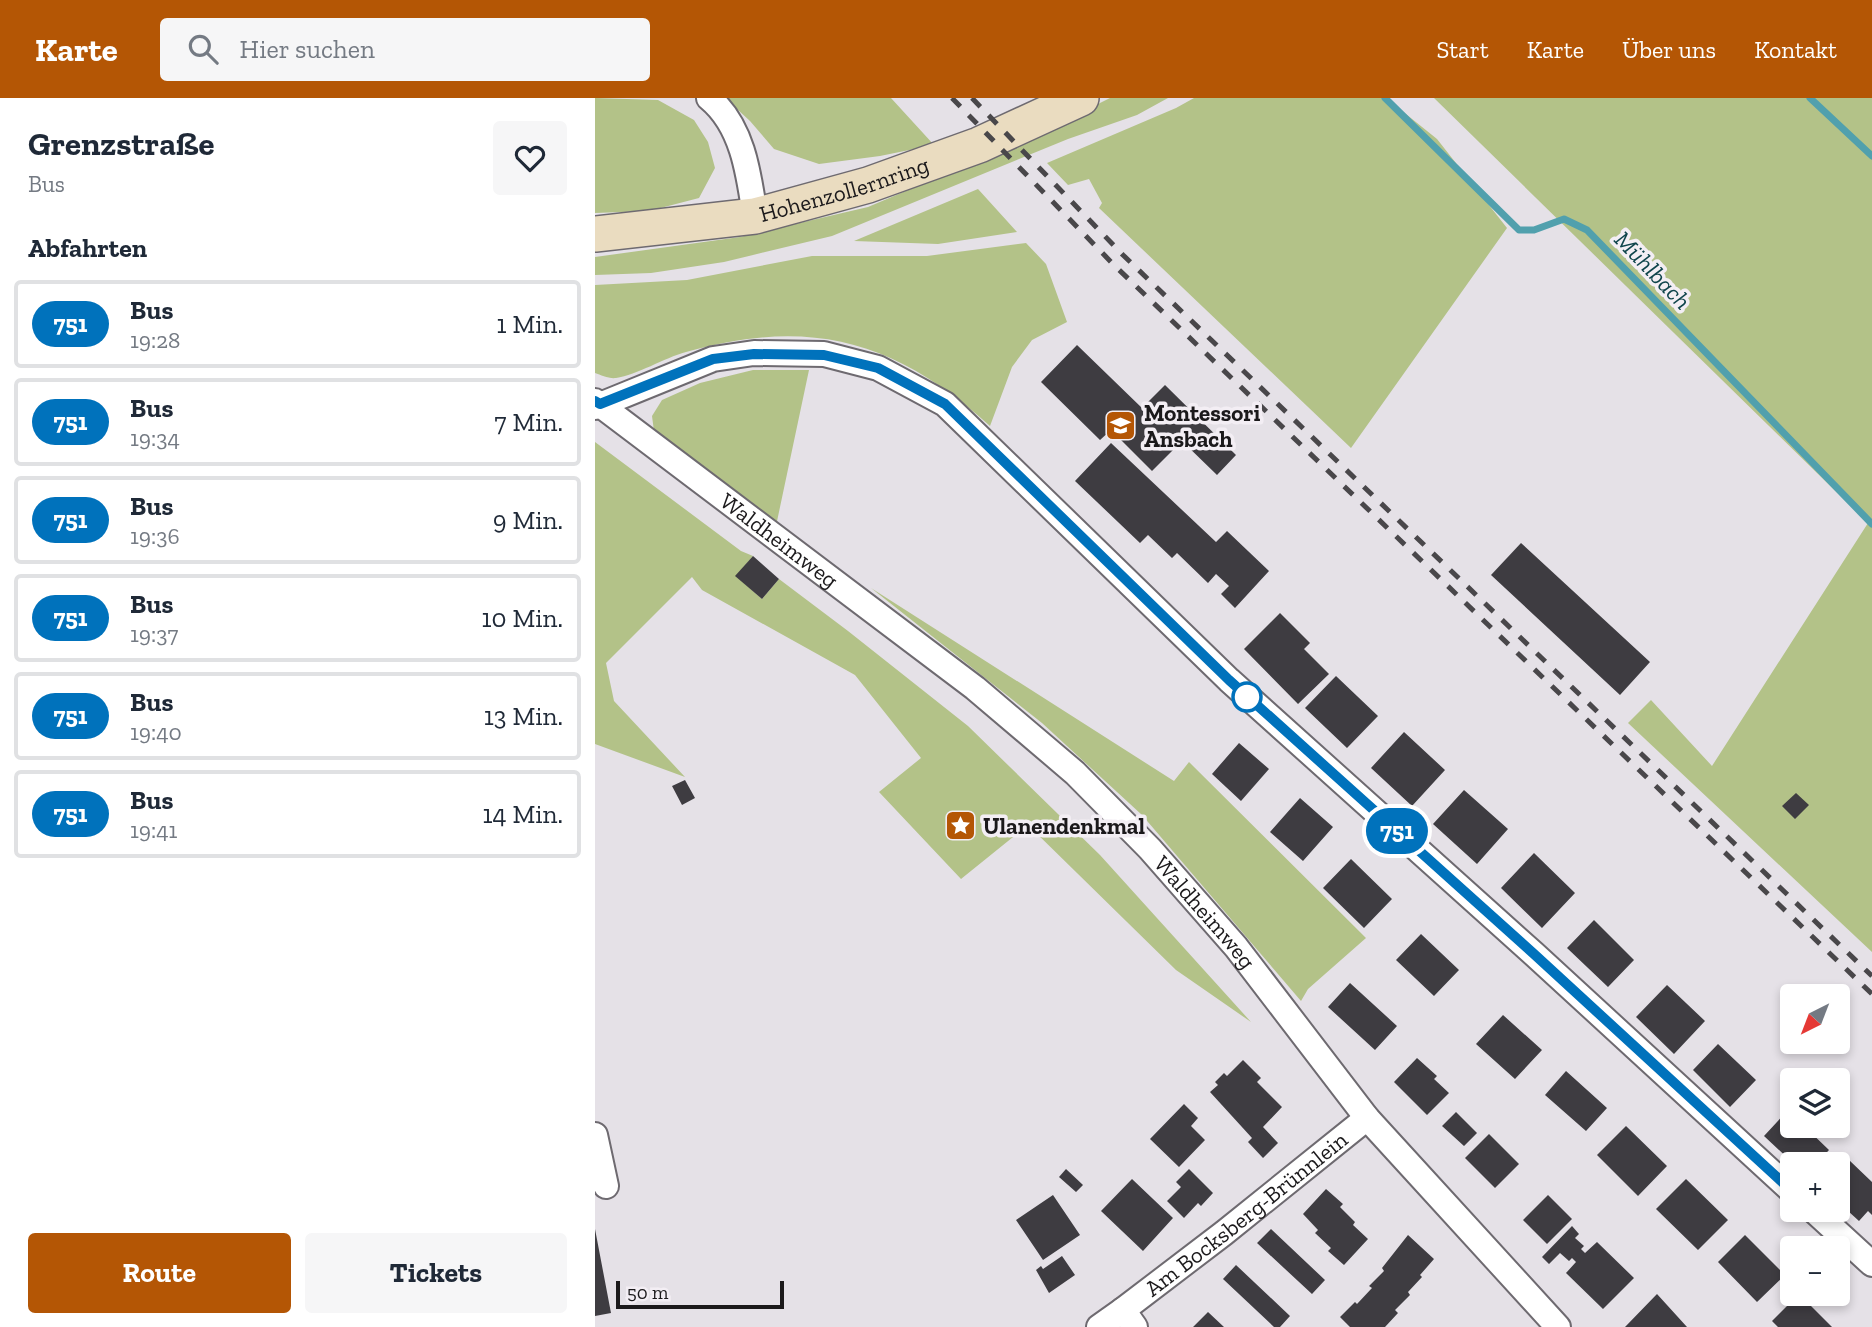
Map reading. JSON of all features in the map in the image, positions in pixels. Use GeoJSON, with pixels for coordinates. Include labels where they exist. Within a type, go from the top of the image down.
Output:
{"type":"FeatureCollection","features":[{"type":"Feature","properties":{"kind":"main road","name":"Hohenzollernring"},"geometry":{"type":"LineString","coordinates":[[595,234],[755,216],[869,185],[979,145],[1081,98]]}},
{"type":"Feature","properties":{"kind":"street"},"geometry":{"type":"LineString","coordinates":[[709,98],[737,136],[747,164],[755,216]]}},
{"type":"Feature","properties":{"kind":"street"},"geometry":{"type":"LineString","coordinates":[[597,404],[713,359],[754,354],[824,355],[878,368],[945,404],[1229,680],[1780,1180]]}},
{"type":"Feature","properties":{"kind":"street","name":"Waldheimweg"},"geometry":{"type":"LineString","coordinates":[[597,404],[975,688],[1075,773],[1150,849],[1236,947],[1367,1118],[1558,1327]]}},
{"type":"Feature","properties":{"kind":"street","name":"Am Bocksberg-Brünnlein"},"geometry":{"type":"LineString","coordinates":[[1099,1327],[1129,1319],[1224,1233],[1367,1118]]}},
{"type":"Feature","properties":{"kind":"street"},"geometry":{"type":"LineString","coordinates":[[595,1135],[606,1186]]}},
{"type":"Feature","properties":{"kind":"street"},"geometry":{"type":"LineString","coordinates":[[1826,1222],[1872,1264]]}},
{"type":"Feature","properties":{"kind":"green space"},"geometry":{"type":"Polygon","coordinates":[[[595,98],[658,100],[694,120],[708,142],[715,168],[699,198],[649,211],[595,213],[595,98]]]}},
{"type":"Feature","properties":{"kind":"green space"},"geometry":{"type":"Polygon","coordinates":[[[725,98],[891,98],[934,145],[819,164],[774,149],[725,98]]]}},
{"type":"Feature","properties":{"kind":"green space"},"geometry":{"type":"Polygon","coordinates":[[[1110,98],[1168,98],[1137,115],[1068,139],[832,236],[724,262],[651,273],[595,275],[595,257],[740,237],[868,207],[1024,141],[1110,98]]]}},
{"type":"Feature","properties":{"kind":"green space"},"geometry":{"type":"Polygon","coordinates":[[[1194,98],[1386,98],[1437,139],[1507,228],[1351,448],[1099,208],[1102,203],[1089,179],[1068,185],[1047,163],[1194,98]]]}},
{"type":"Feature","properties":{"kind":"green space"},"geometry":{"type":"Polygon","coordinates":[[[1434,98],[1872,98],[1872,952],[1628,723],[1651,700],[1712,766],[1868,523],[1434,98]]]}},
{"type":"Feature","properties":{"kind":"green space"},"geometry":{"type":"Polygon","coordinates":[[[978,189],[1017,232],[938,244],[854,241],[978,189]]]}},
{"type":"Feature","properties":{"kind":"green space"},"geometry":{"type":"Polygon","coordinates":[[[1026,243],[1046,264],[1067,322],[1032,340],[1012,367],[990,426],[920,373],[885,356],[849,344],[812,337],[772,337],[731,342],[686,352],[616,378],[595,373],[595,285],[687,280],[812,256],[927,256],[1026,243]]]}},
{"type":"Feature","properties":{"kind":"green space"},"geometry":{"type":"Polygon","coordinates":[[[753,370],[809,370],[776,526],[654,431],[652,416],[662,400],[700,383],[753,370]]]}},
{"type":"Feature","properties":{"kind":"green space"},"geometry":{"type":"Polygon","coordinates":[[[595,442],[741,551],[753,556],[736,576],[762,599],[779,579],[968,726],[1100,855],[1251,1022],[1176,970],[1028,825],[961,879],[879,792],[921,758],[855,675],[702,590],[692,577],[606,663],[614,701],[685,777],[595,744],[595,442]]]}},
{"type":"Feature","properties":{"kind":"green space"},"geometry":{"type":"Polygon","coordinates":[[[871,588],[1174,781],[1189,762],[1366,938],[1308,989],[1301,1001],[1142,815],[1042,723],[871,588]]]}},
{"type":"Feature","properties":{"kind":"building"},"geometry":{"type":"Polygon","coordinates":[[[1077,345],[1142,408],[1165,385],[1236,455],[1217,475],[1182,441],[1152,471],[1111,430],[1100,440],[1041,382],[1077,345]]]}},
{"type":"Feature","properties":{"kind":"building"},"geometry":{"type":"Polygon","coordinates":[[[1111,443],[1216,542],[1227,531],[1269,571],[1235,608],[1221,594],[1229,586],[1216,574],[1208,583],[1177,553],[1172,558],[1148,535],[1140,543],[1075,481],[1111,443]]]}},
{"type":"Feature","properties":{"kind":"building"},"geometry":{"type":"Polygon","coordinates":[[[1521,543],[1650,662],[1620,695],[1491,575],[1521,543]]]}},
{"type":"Feature","properties":{"kind":"building"},"geometry":{"type":"Polygon","coordinates":[[[753,556],[779,579],[762,599],[735,576],[753,556]]]}},
{"type":"Feature","properties":{"kind":"building"},"geometry":{"type":"Polygon","coordinates":[[[1280,613],[1310,643],[1304,649],[1329,674],[1298,704],[1244,649],[1280,613]]]}},
{"type":"Feature","properties":{"kind":"building"},"geometry":{"type":"Polygon","coordinates":[[[1336,676],[1378,716],[1347,748],[1305,708],[1336,676]]]}},
{"type":"Feature","properties":{"kind":"building"},"geometry":{"type":"Polygon","coordinates":[[[1404,732],[1445,770],[1412,806],[1371,768],[1404,732]]]}},
{"type":"Feature","properties":{"kind":"building"},"geometry":{"type":"Polygon","coordinates":[[[1239,743],[1269,769],[1241,801],[1212,774],[1239,743]]]}},
{"type":"Feature","properties":{"kind":"building"},"geometry":{"type":"Polygon","coordinates":[[[685,780],[695,798],[682,805],[672,786],[685,780]]]}},
{"type":"Feature","properties":{"kind":"building"},"geometry":{"type":"Polygon","coordinates":[[[1464,790],[1508,829],[1477,864],[1433,824],[1464,790]]]}},
{"type":"Feature","properties":{"kind":"building"},"geometry":{"type":"Polygon","coordinates":[[[1796,793],[1809,805],[1795,819],[1782,806],[1796,793]]]}},
{"type":"Feature","properties":{"kind":"building"},"geometry":{"type":"Polygon","coordinates":[[[1300,798],[1333,827],[1303,861],[1270,832],[1300,798]]]}},
{"type":"Feature","properties":{"kind":"building"},"geometry":{"type":"Polygon","coordinates":[[[1534,853],[1575,893],[1542,928],[1501,888],[1534,853]]]}},
{"type":"Feature","properties":{"kind":"building"},"geometry":{"type":"Polygon","coordinates":[[[1351,859],[1392,899],[1364,928],[1323,888],[1351,859]]]}},
{"type":"Feature","properties":{"kind":"building"},"geometry":{"type":"Polygon","coordinates":[[[1594,920],[1634,960],[1608,987],[1567,948],[1594,920]]]}},
{"type":"Feature","properties":{"kind":"building"},"geometry":{"type":"Polygon","coordinates":[[[1421,934],[1459,970],[1434,996],[1396,960],[1421,934]]]}},
{"type":"Feature","properties":{"kind":"building"},"geometry":{"type":"Polygon","coordinates":[[[1350,983],[1397,1026],[1375,1050],[1328,1007],[1350,983]]]}},
{"type":"Feature","properties":{"kind":"building"},"geometry":{"type":"Polygon","coordinates":[[[1667,985],[1705,1021],[1674,1054],[1636,1017],[1667,985]]]}},
{"type":"Feature","properties":{"kind":"building"},"geometry":{"type":"Polygon","coordinates":[[[1503,1015],[1542,1050],[1515,1079],[1476,1044],[1503,1015]]]}},
{"type":"Feature","properties":{"kind":"building"},"geometry":{"type":"Polygon","coordinates":[[[1718,1044],[1756,1080],[1730,1107],[1693,1070],[1718,1044]]]}},
{"type":"Feature","properties":{"kind":"building"},"geometry":{"type":"Polygon","coordinates":[[[1417,1058],[1437,1076],[1434,1079],[1449,1093],[1427,1115],[1394,1082],[1417,1058]]]}},
{"type":"Feature","properties":{"kind":"building"},"geometry":{"type":"Polygon","coordinates":[[[1243,1060],[1261,1078],[1257,1082],[1282,1107],[1263,1127],[1278,1143],[1263,1158],[1248,1142],[1252,1138],[1210,1092],[1218,1085],[1215,1082],[1224,1073],[1227,1076],[1243,1060]]]}},
{"type":"Feature","properties":{"kind":"building"},"geometry":{"type":"Polygon","coordinates":[[[1566,1071],[1607,1108],[1586,1131],[1545,1095],[1566,1071]]]}},
{"type":"Feature","properties":{"kind":"building"},"geometry":{"type":"Polygon","coordinates":[[[1184,1104],[1198,1118],[1191,1126],[1205,1140],[1179,1167],[1150,1139],[1184,1104]]]}},
{"type":"Feature","properties":{"kind":"building"},"geometry":{"type":"Polygon","coordinates":[[[1456,1112],[1477,1133],[1464,1146],[1442,1126],[1456,1112]]]}},
{"type":"Feature","properties":{"kind":"building"},"geometry":{"type":"Polygon","coordinates":[[[1780,1119],[1780,1138],[1817,1138],[1829,1150],[1781,1152],[1764,1136],[1780,1119]]]}},
{"type":"Feature","properties":{"kind":"building"},"geometry":{"type":"Polygon","coordinates":[[[1626,1126],[1667,1166],[1638,1196],[1597,1155],[1626,1126]]]}},
{"type":"Feature","properties":{"kind":"building"},"geometry":{"type":"Polygon","coordinates":[[[1489,1134],[1519,1164],[1495,1188],[1465,1158],[1489,1134]]]}},
{"type":"Feature","properties":{"kind":"building"},"geometry":{"type":"Polygon","coordinates":[[[1850,1161],[1872,1182],[1872,1215],[1868,1211],[1859,1221],[1850,1213],[1850,1161]]]}},
{"type":"Feature","properties":{"kind":"building"},"geometry":{"type":"Polygon","coordinates":[[[1066,1169],[1083,1185],[1076,1192],[1059,1177],[1066,1169]]]}},
{"type":"Feature","properties":{"kind":"building"},"geometry":{"type":"Polygon","coordinates":[[[1189,1169],[1213,1193],[1201,1206],[1198,1203],[1184,1218],[1167,1201],[1181,1187],[1176,1182],[1189,1169]]]}},
{"type":"Feature","properties":{"kind":"building"},"geometry":{"type":"Polygon","coordinates":[[[1132,1179],[1173,1218],[1143,1251],[1101,1211],[1132,1179]]]}},
{"type":"Feature","properties":{"kind":"building"},"geometry":{"type":"Polygon","coordinates":[[[1686,1179],[1728,1220],[1698,1250],[1656,1209],[1686,1179]]]}},
{"type":"Feature","properties":{"kind":"building"},"geometry":{"type":"Polygon","coordinates":[[[1326,1189],[1343,1204],[1340,1207],[1368,1239],[1344,1265],[1328,1251],[1331,1248],[1315,1233],[1318,1230],[1303,1214],[1326,1189]]]}},
{"type":"Feature","properties":{"kind":"building"},"geometry":{"type":"Polygon","coordinates":[[[1053,1195],[1080,1235],[1043,1260],[1016,1220],[1053,1195]]]}},
{"type":"Feature","properties":{"kind":"building"},"geometry":{"type":"Polygon","coordinates":[[[1548,1195],[1572,1219],[1547,1244],[1523,1220],[1548,1195]]]}},
{"type":"Feature","properties":{"kind":"building"},"geometry":{"type":"Polygon","coordinates":[[[1572,1226],[1579,1234],[1575,1238],[1584,1246],[1581,1249],[1585,1253],[1597,1242],[1634,1278],[1603,1309],[1566,1273],[1576,1262],[1572,1258],[1569,1261],[1560,1253],[1549,1264],[1542,1257],[1572,1226]]]}},
{"type":"Feature","properties":{"kind":"building"},"geometry":{"type":"Polygon","coordinates":[[[595,1229],[611,1313],[595,1316],[595,1229]]]}},
{"type":"Feature","properties":{"kind":"building"},"geometry":{"type":"Polygon","coordinates":[[[1271,1229],[1325,1280],[1312,1294],[1257,1243],[1271,1229]]]}},
{"type":"Feature","properties":{"kind":"building"},"geometry":{"type":"Polygon","coordinates":[[[1408,1235],[1434,1259],[1408,1292],[1410,1295],[1395,1310],[1398,1313],[1385,1327],[1350,1327],[1340,1317],[1372,1288],[1369,1286],[1384,1271],[1382,1268],[1408,1235]]]}},
{"type":"Feature","properties":{"kind":"building"},"geometry":{"type":"Polygon","coordinates":[[[1745,1235],[1780,1270],[1780,1280],[1757,1302],[1718,1262],[1745,1235]]]}},
{"type":"Feature","properties":{"kind":"building"},"geometry":{"type":"Polygon","coordinates":[[[1062,1256],[1075,1275],[1049,1293],[1036,1270],[1041,1266],[1043,1269],[1062,1256]]]}},
{"type":"Feature","properties":{"kind":"building"},"geometry":{"type":"Polygon","coordinates":[[[1236,1265],[1290,1316],[1280,1327],[1274,1327],[1223,1279],[1236,1265]]]}},
{"type":"Feature","properties":{"kind":"building"},"geometry":{"type":"Polygon","coordinates":[[[1657,1294],[1687,1327],[1625,1327],[1657,1294]]]}},
{"type":"Feature","properties":{"kind":"building"},"geometry":{"type":"Polygon","coordinates":[[[1787,1306],[1811,1306],[1832,1327],[1778,1327],[1772,1321],[1787,1306]]]}},
{"type":"Feature","properties":{"kind":"building"},"geometry":{"type":"Polygon","coordinates":[[[1208,1312],[1224,1327],[1193,1327],[1208,1312]]]}},
{"type":"Feature","properties":{"kind":"waterway","name":"Mühlbach"},"geometry":{"type":"LineString","coordinates":[[1385,98],[1519,230],[1534,230],[1564,219],[1587,230],[1872,524]]}},
{"type":"Feature","properties":{"kind":"waterway"},"geometry":{"type":"LineString","coordinates":[[1810,98],[1872,156]]}},
{"type":"Feature","properties":{"kind":"railway"},"geometry":{"type":"LineString","coordinates":[[952,98],[1114,265],[1872,994]]}},
{"type":"Feature","properties":{"kind":"railway"},"geometry":{"type":"LineString","coordinates":[[972,98],[1123,255],[1872,976]]}},
{"type":"Feature","properties":{"kind":"bus line","name":"751"},"geometry":{"type":"LineString","coordinates":[[595,401],[600,404],[713,359],[754,354],[824,355],[878,368],[945,404],[1229,680],[1780,1180]]}},
{"type":"Feature","properties":{"kind":"place","name":"Montessori Ansbach"},"geometry":{"type":"Point","coordinates":[1121,426]}},
{"type":"Feature","properties":{"kind":"place","name":"Ulanendenkmal"},"geometry":{"type":"Point","coordinates":[960,826]}}]}
